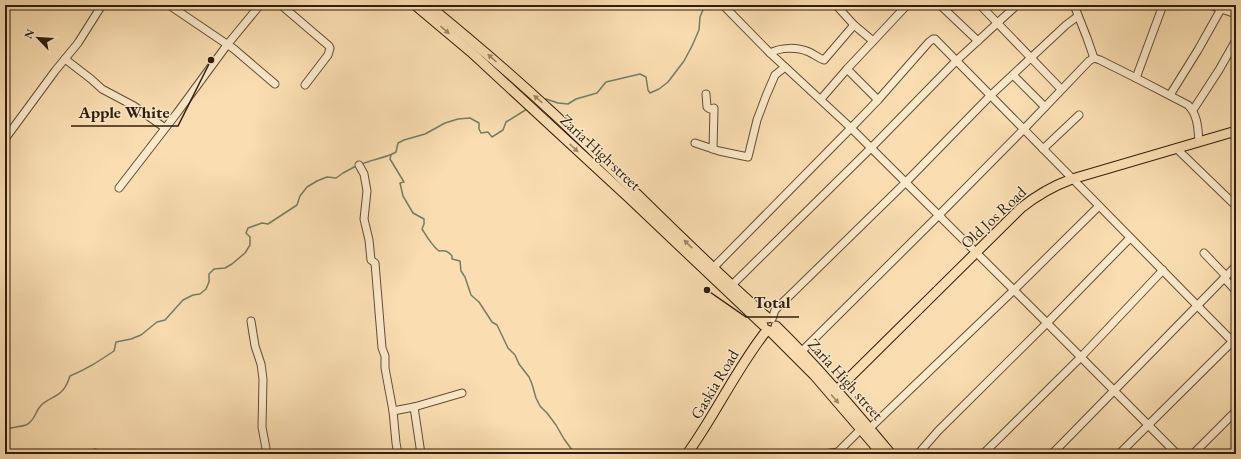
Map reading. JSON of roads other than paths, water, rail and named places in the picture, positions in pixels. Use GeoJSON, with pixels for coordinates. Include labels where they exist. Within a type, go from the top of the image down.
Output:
{"type":"FeatureCollection","features":[{"type":"Feature","properties":{"kind":"main road","name":"Zaria High street"},"geometry":{"type":"LineString","coordinates":[[415,5],[470,52],[769,325],[802,351],[837,390],[865,429],[878,453]]}},
{"type":"Feature","properties":{"kind":"main road","name":"Zaria High street"},"geometry":{"type":"LineString","coordinates":[[428,5],[475,43],[554,114],[732,285],[814,375],[891,454]]}},
{"type":"Feature","properties":{"kind":"main road","name":"Old Jos Road"},"geometry":{"type":"LineString","coordinates":[[837,390],[976,252],[1029,201],[1041,193],[1072,179],[1236,131]]}},
{"type":"Feature","properties":{"kind":"main road","name":"Gaskia Road"},"geometry":{"type":"LineString","coordinates":[[687,454],[769,325]]}},
{"type":"Feature","properties":{"kind":"street"},"geometry":{"type":"LineString","coordinates":[[5,139],[78,43],[102,5]]}},
{"type":"Feature","properties":{"kind":"street"},"geometry":{"type":"LineString","coordinates":[[169,5],[234,49],[276,84]]}},
{"type":"Feature","properties":{"kind":"street"},"geometry":{"type":"LineString","coordinates":[[119,188],[227,45],[260,5]]}},
{"type":"Feature","properties":{"kind":"street"},"geometry":{"type":"LineString","coordinates":[[281,5],[330,48],[328,55],[306,85]]}},
{"type":"Feature","properties":{"kind":"street"},"geometry":{"type":"LineString","coordinates":[[723,5],[770,53],[821,99],[939,215],[1177,454]]}},
{"type":"Feature","properties":{"kind":"street"},"geometry":{"type":"LineString","coordinates":[[836,5],[854,25],[873,41]]}},
{"type":"Feature","properties":{"kind":"street"},"geometry":{"type":"LineString","coordinates":[[821,99],[907,5]]}},
{"type":"Feature","properties":{"kind":"street"},"geometry":{"type":"LineString","coordinates":[[940,5],[978,40]]}},
{"type":"Feature","properties":{"kind":"street"},"geometry":{"type":"LineString","coordinates":[[980,5],[1061,89]]}},
{"type":"Feature","properties":{"kind":"street"},"geometry":{"type":"LineString","coordinates":[[732,285],[871,148],[956,61],[1017,5]]}},
{"type":"Feature","properties":{"kind":"street"},"geometry":{"type":"LineString","coordinates":[[1074,5],[1094,58]]}},
{"type":"Feature","properties":{"kind":"street"},"geometry":{"type":"LineString","coordinates":[[1136,78],[1163,5]]}},
{"type":"Feature","properties":{"kind":"street"},"geometry":{"type":"LineString","coordinates":[[1210,5],[1236,14]]}},
{"type":"Feature","properties":{"kind":"street"},"geometry":{"type":"LineString","coordinates":[[1170,95],[1221,9]]}},
{"type":"Feature","properties":{"kind":"street"},"geometry":{"type":"LineString","coordinates":[[769,325],[775,310],[905,183],[990,96],[1066,24],[1078,16]]}},
{"type":"Feature","properties":{"kind":"street"},"geometry":{"type":"LineString","coordinates":[[770,53],[780,49],[798,49],[810,52],[824,60],[854,25]]}},
{"type":"Feature","properties":{"kind":"street"},"geometry":{"type":"LineString","coordinates":[[713,268],[878,100],[933,39],[937,41],[1023,130],[1163,270],[1234,344],[1119,454]]}},
{"type":"Feature","properties":{"kind":"street"},"geometry":{"type":"LineString","coordinates":[[1193,110],[1219,70],[1236,40]]}},
{"type":"Feature","properties":{"kind":"street"},"geometry":{"type":"LineString","coordinates":[[1094,58],[1188,105],[1193,110],[1196,117],[1199,142]]}},
{"type":"Feature","properties":{"kind":"street"},"geometry":{"type":"LineString","coordinates":[[802,351],[1023,130],[1083,66],[1094,58]]}},
{"type":"Feature","properties":{"kind":"street"},"geometry":{"type":"LineString","coordinates":[[65,59],[91,78],[102,89],[134,106],[165,128]]}},
{"type":"Feature","properties":{"kind":"street"},"geometry":{"type":"LineString","coordinates":[[695,143],[720,152],[748,157],[757,120],[766,96],[775,75],[785,67]]}},
{"type":"Feature","properties":{"kind":"street"},"geometry":{"type":"LineString","coordinates":[[847,69],[878,100]]}},
{"type":"Feature","properties":{"kind":"street"},"geometry":{"type":"LineString","coordinates":[[1013,75],[1045,106]]}},
{"type":"Feature","properties":{"kind":"street"},"geometry":{"type":"LineString","coordinates":[[706,94],[707,107],[714,108],[713,149]]}},
{"type":"Feature","properties":{"kind":"street"},"geometry":{"type":"LineString","coordinates":[[1042,149],[1079,115]]}},
{"type":"Feature","properties":{"kind":"street"},"geometry":{"type":"LineString","coordinates":[[1178,149],[1236,206]]}},
{"type":"Feature","properties":{"kind":"street"},"geometry":{"type":"LineString","coordinates":[[359,165],[364,174],[367,191],[364,219],[369,240],[371,260],[375,264],[382,348],[385,356],[385,368],[393,411],[398,454]]}},
{"type":"Feature","properties":{"kind":"street"},"geometry":{"type":"LineString","coordinates":[[823,454],[838,452],[865,429],[1014,290],[1099,206]]}},
{"type":"Feature","properties":{"kind":"street"},"geometry":{"type":"LineString","coordinates":[[918,454],[938,431],[1130,238]]}},
{"type":"Feature","properties":{"kind":"street"},"geometry":{"type":"LineString","coordinates":[[1204,253],[1236,291]]}},
{"type":"Feature","properties":{"kind":"street"},"geometry":{"type":"LineString","coordinates":[[1052,454],[1236,266]]}},
{"type":"Feature","properties":{"kind":"street"},"geometry":{"type":"LineString","coordinates":[[983,454],[1081,357],[1163,270]]}},
{"type":"Feature","properties":{"kind":"street"},"geometry":{"type":"LineString","coordinates":[[251,321],[263,379],[262,427],[267,454]]}},
{"type":"Feature","properties":{"kind":"street"},"geometry":{"type":"LineString","coordinates":[[393,411],[414,408],[462,393]]}},
{"type":"Feature","properties":{"kind":"street"},"geometry":{"type":"LineString","coordinates":[[414,408],[421,454]]}},
{"type":"Feature","properties":{"kind":"street"},"geometry":{"type":"LineString","coordinates":[[1193,454],[1233,413],[1236,422]]}},
{"type":"Feature","properties":{"kind":"waterway"},"geometry":{"type":"LineString","coordinates":[[544,100],[546,99],[558,103],[568,104],[576,99],[597,93],[606,82],[640,74],[646,77],[648,90],[650,93],[659,89],[668,82],[684,61],[699,30],[700,17],[705,5]]}},
{"type":"Feature","properties":{"kind":"waterway"},"geometry":{"type":"LineString","coordinates":[[362,164],[396,152],[398,143],[404,140],[425,134],[445,123],[458,119],[470,118],[479,123],[481,133],[488,132],[492,137],[503,130],[506,122],[527,109]]}},
{"type":"Feature","properties":{"kind":"waterway"},"geometry":{"type":"LineString","coordinates":[[391,155],[390,159],[404,182],[400,183],[403,196],[413,213],[424,219],[422,229],[436,249],[439,251],[448,252],[452,256],[452,259],[460,261],[461,271],[465,277],[471,295],[479,302],[492,322],[497,325],[508,348],[515,355],[519,364],[529,377],[540,406],[556,425],[575,454]]}},
{"type":"Feature","properties":{"kind":"waterway"},"geometry":{"type":"LineString","coordinates":[[5,430],[29,423],[41,405],[63,390],[67,385],[70,376],[87,368],[114,351],[116,342],[141,335],[157,322],[165,320],[183,300],[193,295],[200,294],[206,289],[209,282],[209,274],[214,269],[225,268],[245,253],[250,245],[250,237],[246,233],[248,228],[262,223],[268,224],[297,205],[300,196],[307,187],[327,177],[336,178],[356,166]]}},
{"type":"Feature","properties":{"kind":"place","name":"Apple White"},"geometry":{"type":"Point","coordinates":[211,60]}},
{"type":"Feature","properties":{"kind":"place","name":"Total"},"geometry":{"type":"Point","coordinates":[707,290]}}]}
